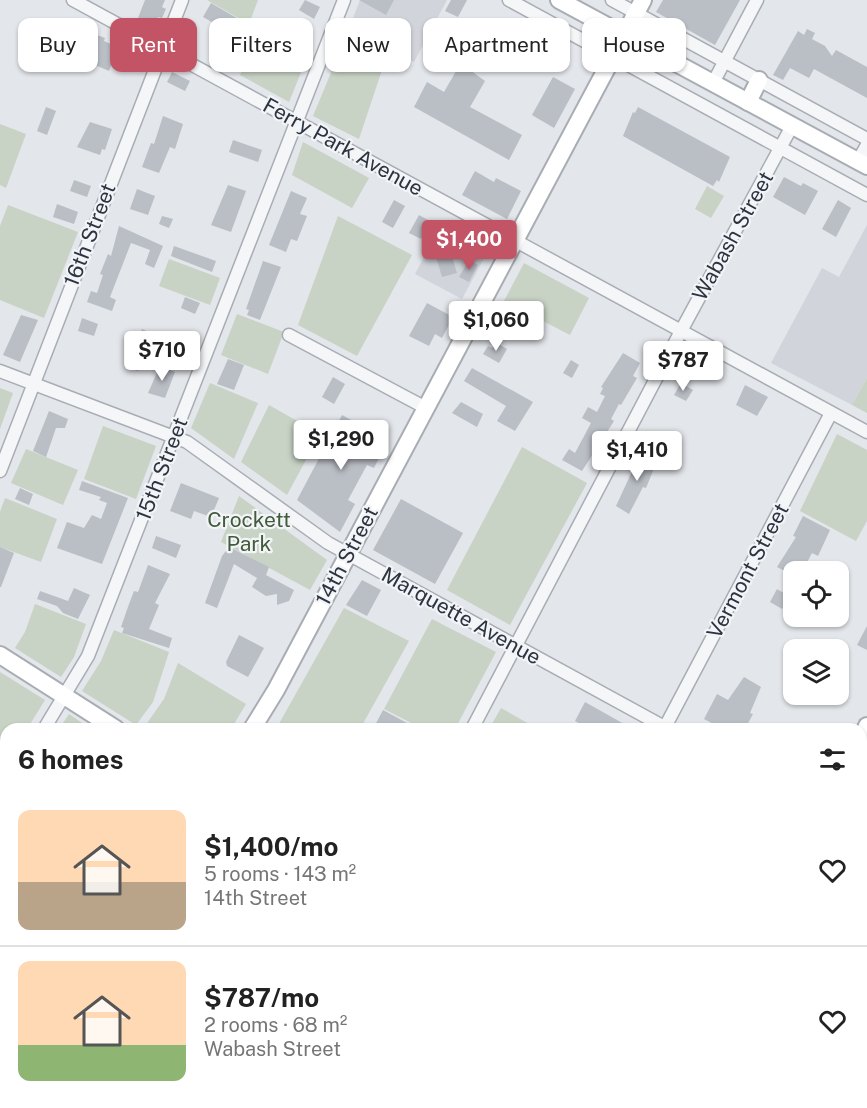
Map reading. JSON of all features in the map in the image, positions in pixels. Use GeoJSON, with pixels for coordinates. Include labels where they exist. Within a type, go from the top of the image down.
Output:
{"type":"FeatureCollection","features":[{"type":"Feature","properties":{"kind":"street","name":"Ferry Park Avenue"},"geometry":{"type":"LineString","coordinates":[[73,0],[110,20]]}},
{"type":"Feature","properties":{"kind":"street","name":"16th Street"},"geometry":{"type":"LineString","coordinates":[[175,18],[182,0]]}},
{"type":"Feature","properties":{"kind":"street","name":"15th Street"},"geometry":{"type":"LineString","coordinates":[[48,723],[88,656],[344,0]]}},
{"type":"Feature","properties":{"kind":"street"},"geometry":{"type":"LineString","coordinates":[[508,0],[582,40]]}},
{"type":"Feature","properties":{"kind":"street"},"geometry":{"type":"LineString","coordinates":[[559,0],[593,18]]}},
{"type":"Feature","properties":{"kind":"street"},"geometry":{"type":"LineString","coordinates":[[612,0],[639,7],[724,61],[867,139]]}},
{"type":"Feature","properties":{"kind":"street"},"geometry":{"type":"LineString","coordinates":[[713,83],[757,0]]}},
{"type":"Feature","properties":{"kind":"street","name":"Ferry Park Avenue"},"geometry":{"type":"LineString","coordinates":[[197,68],[867,432]]}},
{"type":"Feature","properties":{"kind":"street"},"geometry":{"type":"LineString","coordinates":[[686,68],[863,164],[867,145]]}},
{"type":"Feature","properties":{"kind":"street","name":"16th Street"},"geometry":{"type":"LineString","coordinates":[[0,471],[153,72]]}},
{"type":"Feature","properties":{"kind":"street","name":"14th Street"},"geometry":{"type":"LineString","coordinates":[[255,723],[348,555],[606,72]]}},
{"type":"Feature","properties":{"kind":"street"},"geometry":{"type":"LineString","coordinates":[[642,72],[867,195]]}},
{"type":"Feature","properties":{"kind":"street"},"geometry":{"type":"LineString","coordinates":[[748,102],[759,80]]}},
{"type":"Feature","properties":{"kind":"street","name":"Wabash Street"},"geometry":{"type":"LineString","coordinates":[[475,723],[681,331],[792,126]]}},
{"type":"Feature","properties":{"kind":"street"},"geometry":{"type":"LineString","coordinates":[[289,335],[426,408]]}},
{"type":"Feature","properties":{"kind":"street","name":"Marquette Avenue"},"geometry":{"type":"LineString","coordinates":[[0,371],[187,442],[348,555],[657,723]]}},
{"type":"Feature","properties":{"kind":"street","name":"Vermont Street"},"geometry":{"type":"LineString","coordinates":[[669,723],[831,413]]}},
{"type":"Feature","properties":{"kind":"street"},"geometry":{"type":"LineString","coordinates":[[0,655],[107,723]]}},
{"type":"Feature","properties":{"kind":"shaded area"},"geometry":{"type":"Polygon","coordinates":[[[360,0],[447,0],[437,18],[423,18],[423,45],[414,62],[411,60],[411,18],[353,18],[360,0]]]}},
{"type":"Feature","properties":{"kind":"shaded area"},"geometry":{"type":"Polygon","coordinates":[[[444,220],[491,245],[462,299],[415,274],[444,220]]]}},
{"type":"Feature","properties":{"kind":"shaded area"},"geometry":{"type":"Polygon","coordinates":[[[867,225],[867,378],[852,405],[771,363],[822,268],[839,277],[867,225]]]}},
{"type":"Feature","properties":{"kind":"green space"},"geometry":{"type":"Polygon","coordinates":[[[207,0],[258,0],[251,18],[238,18],[207,0]]]}},
{"type":"Feature","properties":{"kind":"green space"},"geometry":{"type":"Polygon","coordinates":[[[241,72],[301,72],[289,102],[240,75],[241,72]]]}},
{"type":"Feature","properties":{"kind":"green space"},"geometry":{"type":"Polygon","coordinates":[[[331,72],[381,72],[359,139],[313,116],[331,72]]]}},
{"type":"Feature","properties":{"kind":"green space"},"geometry":{"type":"Polygon","coordinates":[[[0,124],[26,134],[6,188],[0,185],[0,124]]]}},
{"type":"Feature","properties":{"kind":"green space"},"geometry":{"type":"Polygon","coordinates":[[[303,142],[369,178],[352,208],[292,175],[303,142]]]}},
{"type":"Feature","properties":{"kind":"green space"},"geometry":{"type":"Polygon","coordinates":[[[707,186],[724,196],[711,218],[695,209],[707,186]]]}},
{"type":"Feature","properties":{"kind":"green space"},"geometry":{"type":"Polygon","coordinates":[[[8,205],[78,232],[44,318],[0,300],[0,226],[8,205]]]}},
{"type":"Feature","properties":{"kind":"green space"},"geometry":{"type":"Polygon","coordinates":[[[338,216],[412,255],[357,356],[298,325],[338,216]]]}},
{"type":"Feature","properties":{"kind":"green space"},"geometry":{"type":"Polygon","coordinates":[[[169,259],[220,278],[210,305],[159,286],[169,259]]]}},
{"type":"Feature","properties":{"kind":"green space"},"geometry":{"type":"Polygon","coordinates":[[[524,263],[589,298],[570,335],[504,301],[524,263]]]}},
{"type":"Feature","properties":{"kind":"green space"},"geometry":{"type":"Polygon","coordinates":[[[237,314],[284,332],[268,374],[221,355],[237,314]]]}},
{"type":"Feature","properties":{"kind":"green space"},"geometry":{"type":"Polygon","coordinates":[[[867,378],[867,413],[852,405],[867,378]]]}},
{"type":"Feature","properties":{"kind":"green space"},"geometry":{"type":"Polygon","coordinates":[[[210,383],[258,403],[234,459],[191,428],[210,383]]]}},
{"type":"Feature","properties":{"kind":"green space"},"geometry":{"type":"Polygon","coordinates":[[[0,388],[13,393],[0,429],[0,388]]]}},
{"type":"Feature","properties":{"kind":"green space"},"geometry":{"type":"Polygon","coordinates":[[[269,405],[320,434],[287,495],[241,462],[269,405]]]}},
{"type":"Feature","properties":{"kind":"green space"},"geometry":{"type":"Polygon","coordinates":[[[103,426],[156,446],[136,499],[84,479],[103,426]]]}},
{"type":"Feature","properties":{"kind":"green space"},"geometry":{"type":"Polygon","coordinates":[[[837,434],[867,450],[867,521],[856,541],[800,511],[837,434]]]}},
{"type":"Feature","properties":{"kind":"green space"},"geometry":{"type":"Polygon","coordinates":[[[522,447],[587,483],[510,625],[447,590],[522,447]]]}},
{"type":"Feature","properties":{"kind":"green space"},"geometry":{"type":"Polygon","coordinates":[[[26,449],[78,470],[63,505],[11,483],[26,449]]]}},
{"type":"Feature","properties":{"kind":"green space","name":"Crockett Park"},"geometry":{"type":"Polygon","coordinates":[[[239,496],[327,560],[310,590],[221,542],[239,496]]]}},
{"type":"Feature","properties":{"kind":"green space"},"geometry":{"type":"Polygon","coordinates":[[[5,498],[57,519],[41,562],[0,547],[0,512],[5,498]]]}},
{"type":"Feature","properties":{"kind":"green space"},"geometry":{"type":"Polygon","coordinates":[[[35,604],[86,624],[74,657],[61,677],[15,648],[25,632],[35,604]]]}},
{"type":"Feature","properties":{"kind":"green space"},"geometry":{"type":"Polygon","coordinates":[[[344,608],[409,641],[363,723],[279,723],[344,608]]]}},
{"type":"Feature","properties":{"kind":"green space"},"geometry":{"type":"Polygon","coordinates":[[[432,619],[496,652],[458,723],[411,723],[384,709],[432,619]]]}},
{"type":"Feature","properties":{"kind":"green space"},"geometry":{"type":"Polygon","coordinates":[[[114,630],[169,652],[153,702],[137,723],[133,723],[82,691],[101,661],[114,630]]]}},
{"type":"Feature","properties":{"kind":"green space"},"geometry":{"type":"Polygon","coordinates":[[[178,663],[246,704],[235,723],[147,723],[164,699],[178,663]]]}},
{"type":"Feature","properties":{"kind":"green space"},"geometry":{"type":"Polygon","coordinates":[[[0,672],[45,700],[31,723],[0,723],[0,672]]]}},
{"type":"Feature","properties":{"kind":"green space"},"geometry":{"type":"Polygon","coordinates":[[[501,708],[527,723],[492,723],[501,708]]]}},
{"type":"Feature","properties":{"kind":"green space"},"geometry":{"type":"Polygon","coordinates":[[[69,714],[82,723],[63,723],[69,714]]]}},
{"type":"Feature","properties":{"kind":"building"},"geometry":{"type":"Polygon","coordinates":[[[145,0],[165,0],[162,7],[166,9],[162,18],[138,18],[145,0]]]}},
{"type":"Feature","properties":{"kind":"building"},"geometry":{"type":"Polygon","coordinates":[[[305,0],[320,7],[314,19],[299,10],[305,0]]]}},
{"type":"Feature","properties":{"kind":"building"},"geometry":{"type":"Polygon","coordinates":[[[359,0],[394,0],[386,15],[359,0]]]}},
{"type":"Feature","properties":{"kind":"building"},"geometry":{"type":"Polygon","coordinates":[[[451,0],[467,0],[458,17],[445,11],[451,0]]]}},
{"type":"Feature","properties":{"kind":"building"},"geometry":{"type":"Polygon","coordinates":[[[663,0],[740,0],[715,45],[686,29],[686,18],[667,18],[656,12],[663,0]]]}},
{"type":"Feature","properties":{"kind":"building"},"geometry":{"type":"Polygon","coordinates":[[[211,3],[237,18],[209,18],[209,20],[203,17],[211,3]]]}},
{"type":"Feature","properties":{"kind":"building"},"geometry":{"type":"Polygon","coordinates":[[[807,29],[815,33],[812,39],[825,46],[832,56],[836,50],[867,67],[867,98],[814,69],[809,78],[790,68],[783,80],[773,75],[798,31],[804,35],[807,29]]]}},
{"type":"Feature","properties":{"kind":"building"},"geometry":{"type":"Polygon","coordinates":[[[98,35],[110,44],[109,71],[98,66],[98,35]]]}},
{"type":"Feature","properties":{"kind":"building"},"geometry":{"type":"Polygon","coordinates":[[[172,72],[190,81],[185,91],[167,82],[172,72]]]}},
{"type":"Feature","properties":{"kind":"building"},"geometry":{"type":"Polygon","coordinates":[[[456,72],[473,72],[485,81],[470,107],[522,135],[509,160],[414,107],[427,82],[444,92],[456,72]]]}},
{"type":"Feature","properties":{"kind":"building"},"geometry":{"type":"Polygon","coordinates":[[[553,77],[575,89],[554,128],[532,115],[553,77]]]}},
{"type":"Feature","properties":{"kind":"building"},"geometry":{"type":"Polygon","coordinates":[[[46,107],[56,111],[47,135],[37,131],[46,107]]]}},
{"type":"Feature","properties":{"kind":"building"},"geometry":{"type":"Polygon","coordinates":[[[638,107],[730,157],[719,182],[717,180],[713,186],[623,136],[633,112],[635,113],[638,107]]]}},
{"type":"Feature","properties":{"kind":"building"},"geometry":{"type":"Polygon","coordinates":[[[163,116],[183,124],[175,149],[170,147],[159,173],[142,167],[151,143],[154,144],[163,116]]]}},
{"type":"Feature","properties":{"kind":"building"},"geometry":{"type":"Polygon","coordinates":[[[90,122],[112,129],[105,150],[102,149],[100,155],[77,147],[90,122]]]}},
{"type":"Feature","properties":{"kind":"building"},"geometry":{"type":"Polygon","coordinates":[[[233,140],[262,150],[258,162],[229,152],[233,140]]]}},
{"type":"Feature","properties":{"kind":"building"},"geometry":{"type":"Polygon","coordinates":[[[475,171],[494,182],[496,178],[521,191],[507,219],[462,195],[475,171]]]}},
{"type":"Feature","properties":{"kind":"building"},"geometry":{"type":"Polygon","coordinates":[[[784,177],[801,186],[803,183],[818,191],[805,215],[773,197],[784,177]]]}},
{"type":"Feature","properties":{"kind":"building"},"geometry":{"type":"Polygon","coordinates":[[[74,180],[91,186],[87,197],[70,191],[74,180]]]}},
{"type":"Feature","properties":{"kind":"building"},"geometry":{"type":"Polygon","coordinates":[[[228,185],[246,191],[231,232],[211,225],[228,185]]]}},
{"type":"Feature","properties":{"kind":"building"},"geometry":{"type":"Polygon","coordinates":[[[137,189],[155,196],[148,215],[130,209],[137,189]]]}},
{"type":"Feature","properties":{"kind":"building"},"geometry":{"type":"Polygon","coordinates":[[[291,191],[307,198],[300,214],[307,216],[297,241],[291,239],[286,252],[269,245],[291,191]]]}},
{"type":"Feature","properties":{"kind":"building"},"geometry":{"type":"Polygon","coordinates":[[[394,200],[405,206],[393,228],[382,222],[394,200]]]}},
{"type":"Feature","properties":{"kind":"building"},"geometry":{"type":"Polygon","coordinates":[[[838,200],[851,208],[836,237],[822,229],[838,200]]]}},
{"type":"Feature","properties":{"kind":"building"},"geometry":{"type":"Polygon","coordinates":[[[57,204],[78,212],[74,224],[53,217],[57,204]]]}},
{"type":"Feature","properties":{"kind":"building"},"geometry":{"type":"Polygon","coordinates":[[[419,215],[430,221],[421,239],[409,233],[419,215]]]}},
{"type":"Feature","properties":{"kind":"building"},"geometry":{"type":"Polygon","coordinates":[[[162,216],[173,219],[169,228],[159,224],[162,216]]]}},
{"type":"Feature","properties":{"kind":"building"},"geometry":{"type":"Polygon","coordinates":[[[119,226],[163,246],[154,268],[145,264],[150,250],[131,243],[110,297],[116,300],[112,311],[87,302],[91,291],[97,293],[103,275],[100,274],[108,254],[111,256],[119,226]]]}},
{"type":"Feature","properties":{"kind":"building"},"geometry":{"type":"Polygon","coordinates":[[[454,226],[471,236],[465,246],[448,237],[454,226]]]}},
{"type":"Feature","properties":{"kind":"building"},"geometry":{"type":"Polygon","coordinates":[[[174,246],[216,261],[212,272],[171,256],[174,246]]]}},
{"type":"Feature","properties":{"kind":"building"},"geometry":{"type":"Polygon","coordinates":[[[451,253],[457,273],[442,277],[436,257],[451,253]]]}},
{"type":"Feature","properties":{"kind":"building"},"geometry":{"type":"Polygon","coordinates":[[[469,260],[478,265],[469,282],[459,277],[469,260]]]}},
{"type":"Feature","properties":{"kind":"building"},"geometry":{"type":"Polygon","coordinates":[[[263,261],[281,267],[260,320],[247,315],[249,310],[246,309],[263,261]]]}},
{"type":"Feature","properties":{"kind":"building"},"geometry":{"type":"Polygon","coordinates":[[[185,297],[200,303],[195,314],[181,308],[185,297]]]}},
{"type":"Feature","properties":{"kind":"building"},"geometry":{"type":"Polygon","coordinates":[[[427,303],[453,317],[442,338],[435,334],[429,346],[409,336],[427,303]]]}},
{"type":"Feature","properties":{"kind":"building"},"geometry":{"type":"Polygon","coordinates":[[[506,311],[524,321],[518,332],[500,322],[506,311]]]}},
{"type":"Feature","properties":{"kind":"building"},"geometry":{"type":"Polygon","coordinates":[[[21,315],[38,320],[20,362],[3,355],[21,315]]]}},
{"type":"Feature","properties":{"kind":"building"},"geometry":{"type":"Polygon","coordinates":[[[82,318],[98,324],[94,336],[78,331],[82,318]]]}},
{"type":"Feature","properties":{"kind":"building"},"geometry":{"type":"Polygon","coordinates":[[[142,329],[151,333],[146,345],[138,341],[142,329]]]}},
{"type":"Feature","properties":{"kind":"building"},"geometry":{"type":"Polygon","coordinates":[[[169,338],[185,343],[180,356],[164,351],[169,338]]]}},
{"type":"Feature","properties":{"kind":"building"},"geometry":{"type":"Polygon","coordinates":[[[495,342],[507,349],[499,363],[483,354],[488,346],[492,348],[495,342]]]}},
{"type":"Feature","properties":{"kind":"building"},"geometry":{"type":"Polygon","coordinates":[[[623,353],[640,363],[633,376],[637,378],[621,405],[619,404],[611,419],[614,421],[582,471],[562,460],[569,449],[575,453],[591,423],[582,418],[588,407],[597,412],[605,396],[600,394],[603,388],[601,387],[623,353]]]}},
{"type":"Feature","properties":{"kind":"building"},"geometry":{"type":"Polygon","coordinates":[[[131,357],[141,362],[138,371],[127,367],[131,357]]]}},
{"type":"Feature","properties":{"kind":"building"},"geometry":{"type":"Polygon","coordinates":[[[228,359],[244,365],[234,390],[217,384],[228,359]]]}},
{"type":"Feature","properties":{"kind":"building"},"geometry":{"type":"Polygon","coordinates":[[[571,360],[579,365],[572,378],[563,373],[571,360]]]}},
{"type":"Feature","properties":{"kind":"building"},"geometry":{"type":"Polygon","coordinates":[[[160,366],[175,372],[165,398],[148,393],[160,366]]]}},
{"type":"Feature","properties":{"kind":"building"},"geometry":{"type":"Polygon","coordinates":[[[472,368],[533,402],[515,431],[497,421],[506,406],[464,381],[472,368]]]}},
{"type":"Feature","properties":{"kind":"building"},"geometry":{"type":"Polygon","coordinates":[[[333,377],[345,384],[334,404],[322,397],[333,377]]]}},
{"type":"Feature","properties":{"kind":"building"},"geometry":{"type":"Polygon","coordinates":[[[681,383],[693,390],[686,401],[674,395],[681,383]]]}},
{"type":"Feature","properties":{"kind":"building"},"geometry":{"type":"Polygon","coordinates":[[[745,385],[768,397],[757,416],[736,405],[745,385]]]}},
{"type":"Feature","properties":{"kind":"building"},"geometry":{"type":"Polygon","coordinates":[[[461,402],[483,414],[477,427],[452,413],[461,402]]]}},
{"type":"Feature","properties":{"kind":"building"},"geometry":{"type":"Polygon","coordinates":[[[49,411],[68,419],[65,428],[56,428],[46,457],[33,451],[49,411]]]}},
{"type":"Feature","properties":{"kind":"building"},"geometry":{"type":"Polygon","coordinates":[[[342,415],[388,440],[374,468],[367,465],[348,500],[355,504],[340,532],[297,500],[342,415]]]}},
{"type":"Feature","properties":{"kind":"building"},"geometry":{"type":"Polygon","coordinates":[[[641,452],[657,461],[646,488],[643,487],[629,514],[616,506],[641,452]]]}},
{"type":"Feature","properties":{"kind":"building"},"geometry":{"type":"Polygon","coordinates":[[[82,481],[128,498],[102,564],[57,548],[67,522],[84,528],[92,515],[101,519],[107,503],[99,500],[101,497],[79,490],[82,481]]]}},
{"type":"Feature","properties":{"kind":"building"},"geometry":{"type":"Polygon","coordinates":[[[181,483],[219,498],[211,517],[194,511],[191,519],[170,511],[181,483]]]}},
{"type":"Feature","properties":{"kind":"building"},"geometry":{"type":"Polygon","coordinates":[[[20,488],[33,494],[29,505],[15,499],[20,488]]]}},
{"type":"Feature","properties":{"kind":"building"},"geometry":{"type":"Polygon","coordinates":[[[401,499],[463,533],[435,584],[373,550],[401,499]]]}},
{"type":"Feature","properties":{"kind":"building"},"geometry":{"type":"Polygon","coordinates":[[[803,516],[830,530],[818,556],[812,553],[808,561],[783,561],[783,570],[777,567],[796,537],[793,536],[803,516]]]}},
{"type":"Feature","properties":{"kind":"building"},"geometry":{"type":"Polygon","coordinates":[[[156,536],[181,545],[176,558],[152,548],[156,536]]]}},
{"type":"Feature","properties":{"kind":"building"},"geometry":{"type":"Polygon","coordinates":[[[0,547],[14,553],[1,587],[0,587],[0,547]]]}},
{"type":"Feature","properties":{"kind":"building"},"geometry":{"type":"Polygon","coordinates":[[[229,547],[269,567],[266,575],[294,590],[289,601],[277,605],[277,594],[266,596],[252,587],[257,578],[234,564],[217,608],[205,603],[222,556],[229,547]]]}},
{"type":"Feature","properties":{"kind":"building"},"geometry":{"type":"Polygon","coordinates":[[[148,565],[170,574],[155,603],[159,605],[149,629],[172,638],[169,648],[122,633],[124,628],[121,627],[129,604],[134,591],[138,592],[148,565]]]}},
{"type":"Feature","properties":{"kind":"building"},"geometry":{"type":"Polygon","coordinates":[[[362,580],[381,590],[367,616],[346,605],[362,580]]]}},
{"type":"Feature","properties":{"kind":"building"},"geometry":{"type":"Polygon","coordinates":[[[74,588],[90,595],[78,619],[63,613],[57,606],[37,599],[40,591],[68,601],[74,588]]]}},
{"type":"Feature","properties":{"kind":"building"},"geometry":{"type":"Polygon","coordinates":[[[777,589],[783,592],[782,609],[770,602],[777,589]]]}},
{"type":"Feature","properties":{"kind":"building"},"geometry":{"type":"Polygon","coordinates":[[[867,626],[867,650],[857,645],[867,626]]]}},
{"type":"Feature","properties":{"kind":"building"},"geometry":{"type":"Polygon","coordinates":[[[239,635],[264,648],[248,677],[227,666],[226,662],[239,635]]]}},
{"type":"Feature","properties":{"kind":"building"},"geometry":{"type":"Polygon","coordinates":[[[744,677],[761,687],[748,723],[712,723],[704,719],[717,694],[728,700],[744,677]]]}},
{"type":"Feature","properties":{"kind":"building"},"geometry":{"type":"Polygon","coordinates":[[[585,702],[622,723],[578,723],[575,721],[585,702]]]}},
{"type":"Feature","properties":{"kind":"building"},"geometry":{"type":"Polygon","coordinates":[[[383,710],[407,723],[376,723],[383,710]]]}}]}
